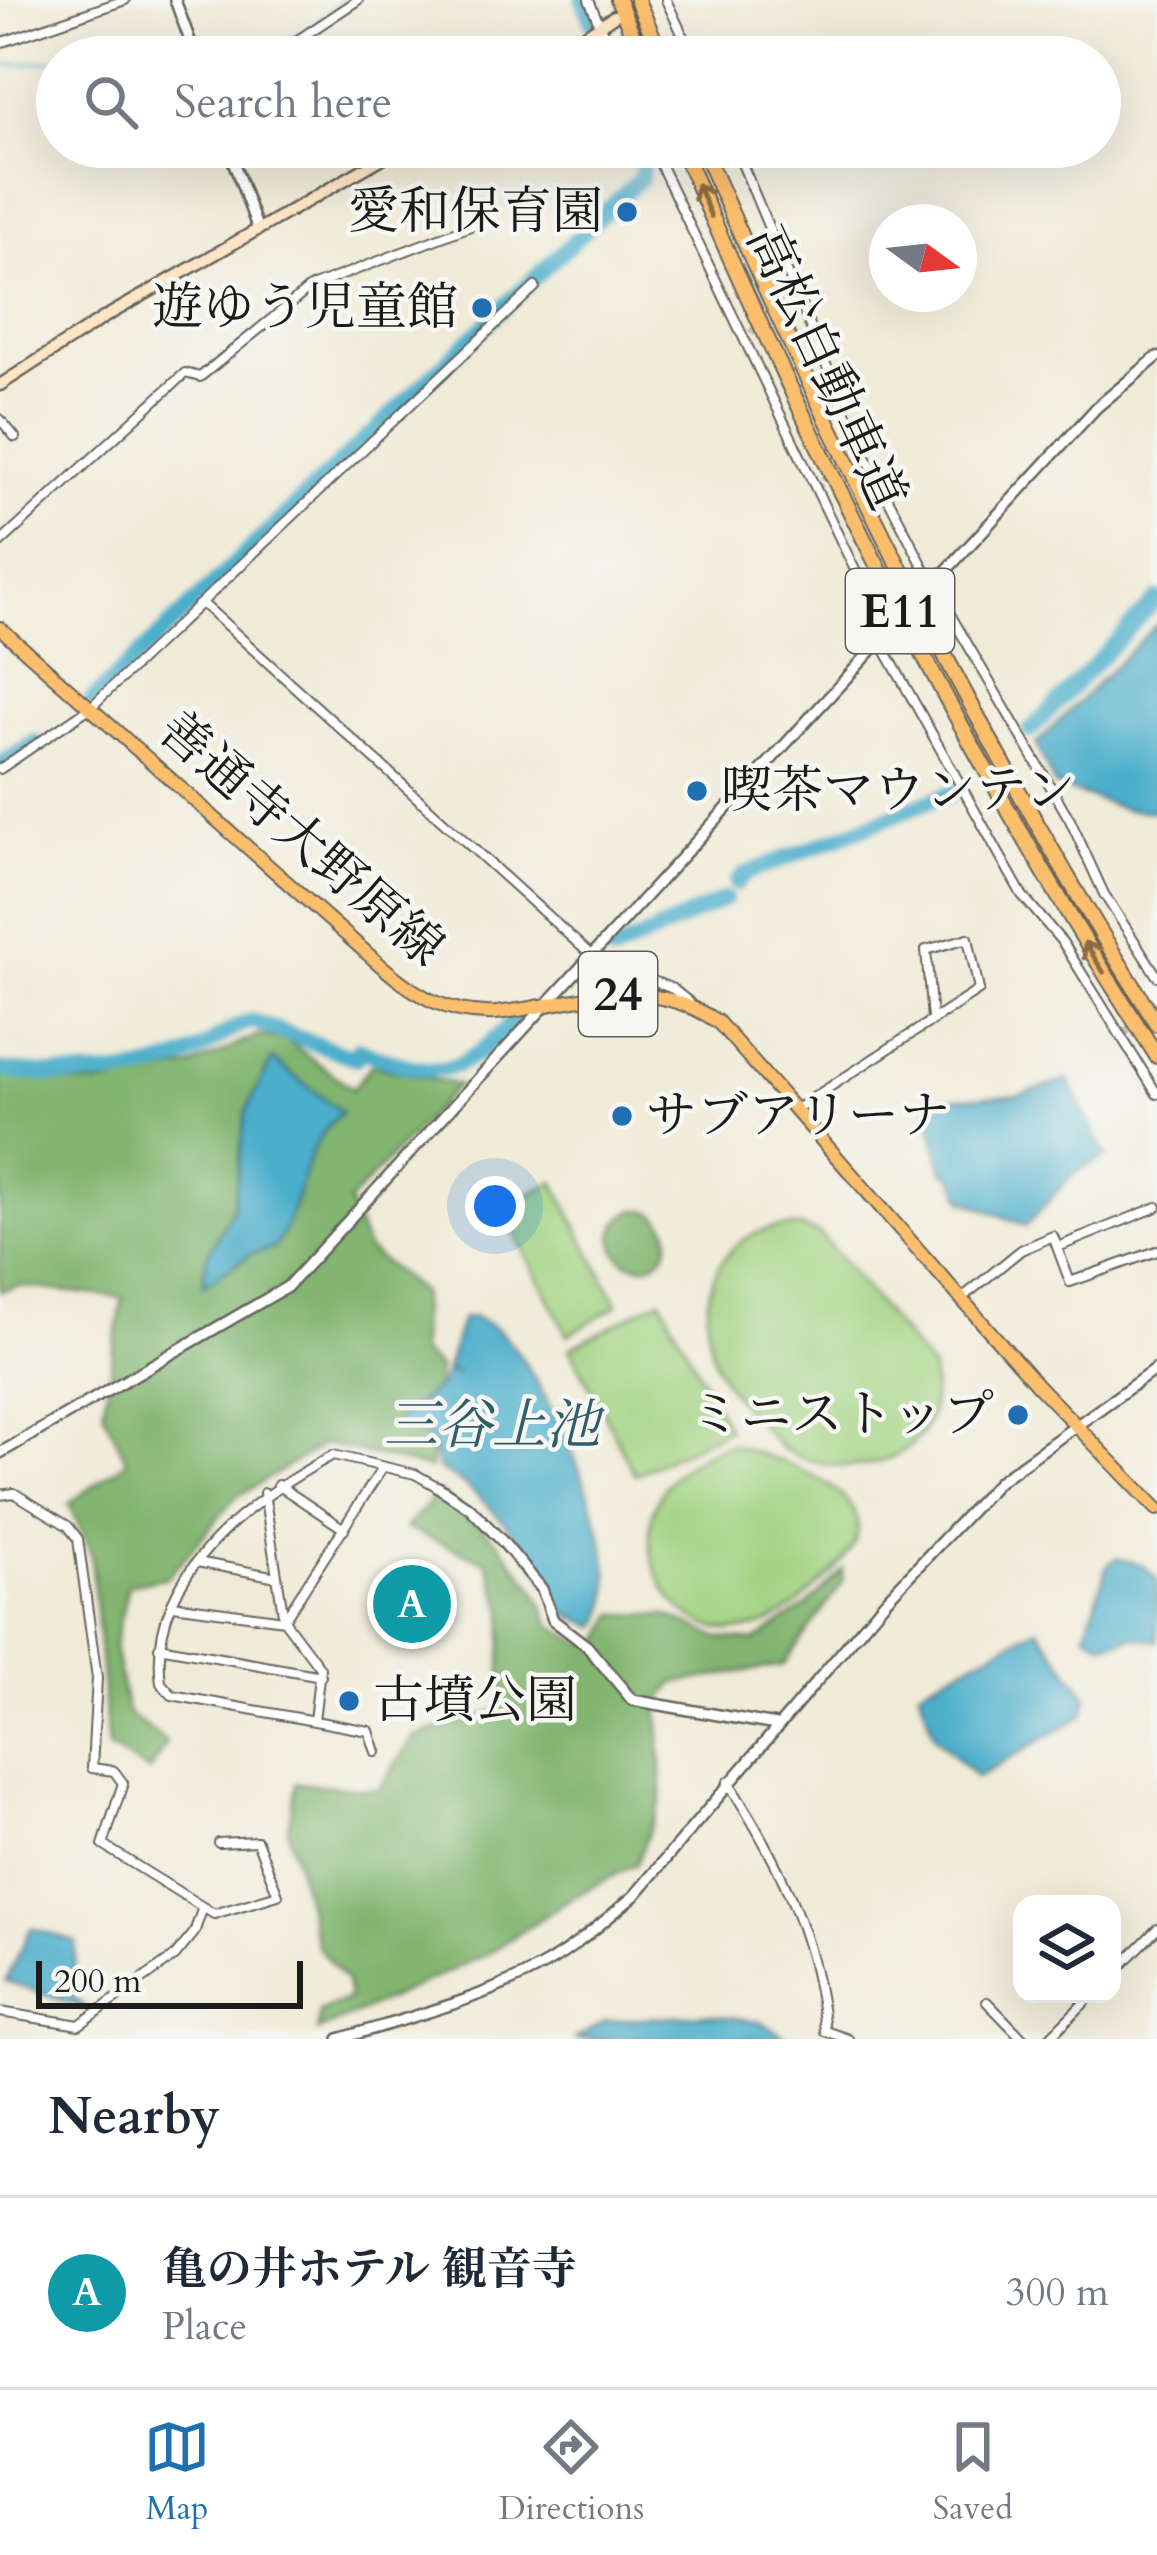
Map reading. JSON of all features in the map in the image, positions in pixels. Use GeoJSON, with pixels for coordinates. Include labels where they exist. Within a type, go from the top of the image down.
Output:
{"type":"FeatureCollection","features":[{"type":"Feature","properties":{"kind":"highway"},"geometry":{"type":"LineString","coordinates":[[618,0],[633,36]]}},
{"type":"Feature","properties":{"kind":"highway"},"geometry":{"type":"LineString","coordinates":[[638,0],[653,36]]}},
{"type":"Feature","properties":{"kind":"highway","name":"高松自動車道"},"geometry":{"type":"LineString","coordinates":[[691,168],[841,496],[929,667],[1032,854],[1157,1056]]}},
{"type":"Feature","properties":{"kind":"highway","name":"高松自動車道"},"geometry":{"type":"LineString","coordinates":[[712,168],[944,662],[1047,847],[1157,1024]]}},
{"type":"Feature","properties":{"kind":"main road"},"geometry":{"type":"LineString","coordinates":[[586,36],[614,16]]}},
{"type":"Feature","properties":{"kind":"main road"},"geometry":{"type":"LineString","coordinates":[[0,385],[366,168]]}},
{"type":"Feature","properties":{"kind":"main road","name":"善通寺大野原線"},"geometry":{"type":"LineString","coordinates":[[0,628],[408,989],[430,1002],[473,1014],[639,993],[690,1003]]}},
{"type":"Feature","properties":{"kind":"main road","name":"24"},"geometry":{"type":"LineString","coordinates":[[690,1003],[728,1032],[962,1298],[1157,1508]]}},
{"type":"Feature","properties":{"kind":"street"},"geometry":{"type":"LineString","coordinates":[[0,43],[125,0]]}},
{"type":"Feature","properties":{"kind":"street"},"geometry":{"type":"LineString","coordinates":[[175,0],[188,36]]}},
{"type":"Feature","properties":{"kind":"street"},"geometry":{"type":"LineString","coordinates":[[304,36],[358,0]]}},
{"type":"Feature","properties":{"kind":"street"},"geometry":{"type":"LineString","coordinates":[[589,0],[604,36]]}},
{"type":"Feature","properties":{"kind":"street"},"geometry":{"type":"LineString","coordinates":[[666,0],[683,36]]}},
{"type":"Feature","properties":{"kind":"street"},"geometry":{"type":"LineString","coordinates":[[236,168],[258,230]]}},
{"type":"Feature","properties":{"kind":"street"},"geometry":{"type":"LineString","coordinates":[[662,168],[883,638],[1022,895],[1064,943],[1157,1094]]}},
{"type":"Feature","properties":{"kind":"street"},"geometry":{"type":"LineString","coordinates":[[744,168],[858,441],[933,585],[1070,820],[1104,894],[1157,976]]}},
{"type":"Feature","properties":{"kind":"street"},"geometry":{"type":"LineString","coordinates":[[0,543],[167,388],[185,374],[200,377],[311,287],[481,222]]}},
{"type":"Feature","properties":{"kind":"street"},"geometry":{"type":"LineString","coordinates":[[0,769],[91,707],[535,287]]}},
{"type":"Feature","properties":{"kind":"street"},"geometry":{"type":"LineString","coordinates":[[933,585],[1097,406],[1157,357]]}},
{"type":"Feature","properties":{"kind":"street"},"geometry":{"type":"LineString","coordinates":[[0,419],[15,437]]}},
{"type":"Feature","properties":{"kind":"street"},"geometry":{"type":"LineString","coordinates":[[202,603],[592,956],[674,989],[690,1003]]}},
{"type":"Feature","properties":{"kind":"street"},"geometry":{"type":"LineString","coordinates":[[0,1453],[287,1287],[883,638]]}},
{"type":"Feature","properties":{"kind":"street"},"geometry":{"type":"LineString","coordinates":[[796,1109],[979,990],[968,938],[926,950],[932,1019]]}},
{"type":"Feature","properties":{"kind":"street"},"geometry":{"type":"LineString","coordinates":[[1058,1247],[1157,1207]]}},
{"type":"Feature","properties":{"kind":"street"},"geometry":{"type":"LineString","coordinates":[[962,1298],[1021,1250],[1053,1236],[1070,1282],[1157,1251]]}},
{"type":"Feature","properties":{"kind":"street"},"geometry":{"type":"LineString","coordinates":[[339,2039],[479,1993],[543,1965],[634,1896],[776,1725],[999,1480],[1157,1368]]}},
{"type":"Feature","properties":{"kind":"street"},"geometry":{"type":"LineString","coordinates":[[376,1751],[369,1731],[172,1695],[161,1683],[159,1647],[172,1605],[197,1562],[264,1493],[333,1455],[416,1474],[470,1508],[542,1589],[553,1620],[587,1646],[632,1700],[776,1725]]}},
{"type":"Feature","properties":{"kind":"street"},"geometry":{"type":"LineString","coordinates":[[284,1620],[383,1467]]}},
{"type":"Feature","properties":{"kind":"street"},"geometry":{"type":"LineString","coordinates":[[278,1485],[344,1529]]}},
{"type":"Feature","properties":{"kind":"street"},"geometry":{"type":"LineString","coordinates":[[0,1495],[14,1493],[68,1526],[83,1554],[97,1678],[92,1768],[113,1771],[123,1783],[103,1845],[214,1914],[278,1895],[257,1840],[219,1843]]}},
{"type":"Feature","properties":{"kind":"street"},"geometry":{"type":"LineString","coordinates":[[264,1493],[284,1620],[316,1659],[321,1676],[314,1721]]}},
{"type":"Feature","properties":{"kind":"street"},"geometry":{"type":"LineString","coordinates":[[197,1562],[277,1577]]}},
{"type":"Feature","properties":{"kind":"street"},"geometry":{"type":"LineString","coordinates":[[172,1605],[284,1620]]}},
{"type":"Feature","properties":{"kind":"street"},"geometry":{"type":"LineString","coordinates":[[159,1647],[321,1676]]}},
{"type":"Feature","properties":{"kind":"street"},"geometry":{"type":"LineString","coordinates":[[728,1782],[781,1866],[821,1991],[825,2031],[848,2039]]}},
{"type":"Feature","properties":{"kind":"street"},"geometry":{"type":"LineString","coordinates":[[0,2012],[79,2025],[176,1956],[194,1934],[202,1907]]}},
{"type":"Feature","properties":{"kind":"street"},"geometry":{"type":"LineString","coordinates":[[1121,1966],[1157,1929]]}},
{"type":"Feature","properties":{"kind":"street"},"geometry":{"type":"LineString","coordinates":[[987,2002],[1023,2039]]}},
{"type":"Feature","properties":{"kind":"street"},"geometry":{"type":"LineString","coordinates":[[1048,2039],[1084,2003]]}},
{"type":"Feature","properties":{"kind":"green space"},"geometry":{"type":"Polygon","coordinates":[[[258,1035],[285,1039],[353,1089],[371,1065],[458,1085],[349,1202],[367,1249],[421,1292],[420,1352],[438,1367],[430,1469],[325,1444],[235,1498],[168,1577],[128,1585],[114,1647],[127,1713],[166,1742],[150,1772],[108,1748],[91,1553],[69,1504],[127,1461],[103,1411],[123,1298],[19,1286],[0,1291],[0,1076],[97,1085],[191,1067],[258,1035]]]}},
{"type":"Feature","properties":{"kind":"green space"},"geometry":{"type":"Polygon","coordinates":[[[554,1182],[618,1305],[568,1335],[502,1209],[554,1182]]]}},
{"type":"Feature","properties":{"kind":"green space"},"geometry":{"type":"Polygon","coordinates":[[[641,1210],[661,1218],[669,1238],[661,1258],[641,1266],[621,1258],[613,1238],[621,1218],[641,1210]]]}},
{"type":"Feature","properties":{"kind":"green space"},"geometry":{"type":"Polygon","coordinates":[[[800,1227],[820,1234],[932,1370],[933,1402],[925,1428],[909,1447],[888,1459],[835,1466],[781,1448],[736,1398],[716,1365],[707,1314],[718,1269],[731,1250],[749,1237],[772,1228],[800,1227]]]}},
{"type":"Feature","properties":{"kind":"green space"},"geometry":{"type":"Polygon","coordinates":[[[661,1299],[728,1429],[635,1475],[570,1348],[661,1299]]]}},
{"type":"Feature","properties":{"kind":"green space"},"geometry":{"type":"Polygon","coordinates":[[[730,1444],[815,1477],[850,1505],[857,1522],[855,1541],[846,1556],[807,1596],[761,1626],[720,1629],[685,1612],[661,1582],[650,1544],[656,1504],[681,1469],[730,1444]]]}},
{"type":"Feature","properties":{"kind":"green space"},"geometry":{"type":"Polygon","coordinates":[[[439,1492],[496,1540],[535,1588],[551,1625],[582,1643],[602,1640],[615,1614],[667,1615],[719,1638],[755,1641],[808,1605],[843,1570],[842,1583],[783,1665],[675,1683],[659,1702],[662,1799],[636,1864],[571,1898],[489,1953],[318,2031],[319,2012],[349,1999],[346,1981],[317,1946],[288,1829],[296,1783],[378,1790],[414,1737],[500,1710],[504,1609],[487,1562],[405,1528],[439,1492]]]}},
{"type":"Feature","properties":{"kind":"water"},"geometry":{"type":"Polygon","coordinates":[[[1157,624],[1157,812],[1125,809],[1055,786],[1036,744],[1157,624]]]}},
{"type":"Feature","properties":{"kind":"water"},"geometry":{"type":"Polygon","coordinates":[[[272,1059],[342,1112],[316,1144],[274,1248],[251,1254],[203,1286],[207,1256],[233,1207],[246,1112],[272,1059]]]}},
{"type":"Feature","properties":{"kind":"water"},"geometry":{"type":"Polygon","coordinates":[[[1068,1080],[1106,1156],[1074,1173],[1026,1226],[964,1200],[952,1175],[943,1172],[928,1112],[937,1099],[1019,1095],[1068,1080]]]}},
{"type":"Feature","properties":{"kind":"water","name":"三谷上池"},"geometry":{"type":"Polygon","coordinates":[[[473,1317],[501,1333],[522,1359],[583,1478],[607,1566],[607,1601],[597,1627],[559,1611],[511,1530],[475,1494],[439,1470],[429,1437],[390,1426],[439,1386],[446,1371],[458,1374],[446,1369],[462,1318],[473,1317]]]}},
{"type":"Feature","properties":{"kind":"water"},"geometry":{"type":"Polygon","coordinates":[[[1117,1558],[1143,1565],[1157,1579],[1157,1641],[1135,1637],[1104,1644],[1086,1634],[1107,1566],[1117,1558]]]}},
{"type":"Feature","properties":{"kind":"water"},"geometry":{"type":"Polygon","coordinates":[[[1038,1628],[1088,1697],[1084,1715],[977,1778],[934,1736],[919,1689],[1038,1628]]]}},
{"type":"Feature","properties":{"kind":"water"},"geometry":{"type":"Polygon","coordinates":[[[31,1928],[76,1942],[73,1997],[88,2010],[6,1981],[31,1928]]]}},
{"type":"Feature","properties":{"kind":"water"},"geometry":{"type":"Polygon","coordinates":[[[703,2014],[760,2021],[789,2039],[575,2039],[604,2021],[703,2014]]]}},
{"type":"Feature","properties":{"kind":"waterway"},"geometry":{"type":"LineString","coordinates":[[315,24],[344,0]]}},
{"type":"Feature","properties":{"kind":"waterway"},"geometry":{"type":"LineString","coordinates":[[583,0],[593,23]]}},
{"type":"Feature","properties":{"kind":"waterway"},"geometry":{"type":"LineString","coordinates":[[294,36],[302,32]]}},
{"type":"Feature","properties":{"kind":"waterway"},"geometry":{"type":"LineString","coordinates":[[0,66],[36,62]]}},
{"type":"Feature","properties":{"kind":"waterway"},"geometry":{"type":"LineString","coordinates":[[532,280],[641,178],[642,168]]}},
{"type":"Feature","properties":{"kind":"waterway"},"geometry":{"type":"LineString","coordinates":[[378,427],[528,284]]}},
{"type":"Feature","properties":{"kind":"waterway"},"geometry":{"type":"LineString","coordinates":[[201,596],[369,435]]}},
{"type":"Feature","properties":{"kind":"waterway"},"geometry":{"type":"LineString","coordinates":[[1030,731],[1157,599]]}},
{"type":"Feature","properties":{"kind":"waterway"},"geometry":{"type":"LineString","coordinates":[[92,700],[194,603]]}},
{"type":"Feature","properties":{"kind":"waterway"},"geometry":{"type":"LineString","coordinates":[[0,764],[35,742]]}},
{"type":"Feature","properties":{"kind":"waterway"},"geometry":{"type":"LineString","coordinates":[[736,884],[743,875],[955,791]]}},
{"type":"Feature","properties":{"kind":"waterway"},"geometry":{"type":"LineString","coordinates":[[612,953],[725,899]]}},
{"type":"Feature","properties":{"kind":"waterway"},"geometry":{"type":"LineString","coordinates":[[358,1049],[409,1066],[445,1068],[478,1053],[518,1017]]}},
{"type":"Feature","properties":{"kind":"waterway"},"geometry":{"type":"LineString","coordinates":[[0,1070],[71,1075],[140,1071],[186,1057],[252,1021],[356,1058]]}},
{"type":"Feature","properties":{"kind":"tunnel"},"geometry":{"type":"LineString","coordinates":[[743,342],[792,287]]}},
{"type":"Feature","properties":{"kind":"tunnel"},"geometry":{"type":"LineString","coordinates":[[815,489],[858,441]]}},
{"type":"Feature","properties":{"kind":"tunnel"},"geometry":{"type":"LineString","coordinates":[[883,638],[933,585]]}},
{"type":"Feature","properties":{"kind":"tunnel"},"geometry":{"type":"LineString","coordinates":[[1125,1033],[1157,999]]}},
{"type":"Feature","properties":{"kind":"place","name":"愛和保育園"},"geometry":{"type":"Point","coordinates":[627,212]}},
{"type":"Feature","properties":{"kind":"place","name":"遊ゆう児童館"},"geometry":{"type":"Point","coordinates":[482,308]}},
{"type":"Feature","properties":{"kind":"place","name":"喫茶マウンテン"},"geometry":{"type":"Point","coordinates":[697,791]}},
{"type":"Feature","properties":{"kind":"place","name":"サブアリーナ"},"geometry":{"type":"Point","coordinates":[622,1116]}},
{"type":"Feature","properties":{"kind":"place","name":"ミニストップ"},"geometry":{"type":"Point","coordinates":[1018,1415]}},
{"type":"Feature","properties":{"kind":"place","name":"亀の井ホテル 観音寺"},"geometry":{"type":"Point","coordinates":[412,1604]}},
{"type":"Feature","properties":{"kind":"place","name":"古墳公園"},"geometry":{"type":"Point","coordinates":[349,1701]}}]}
